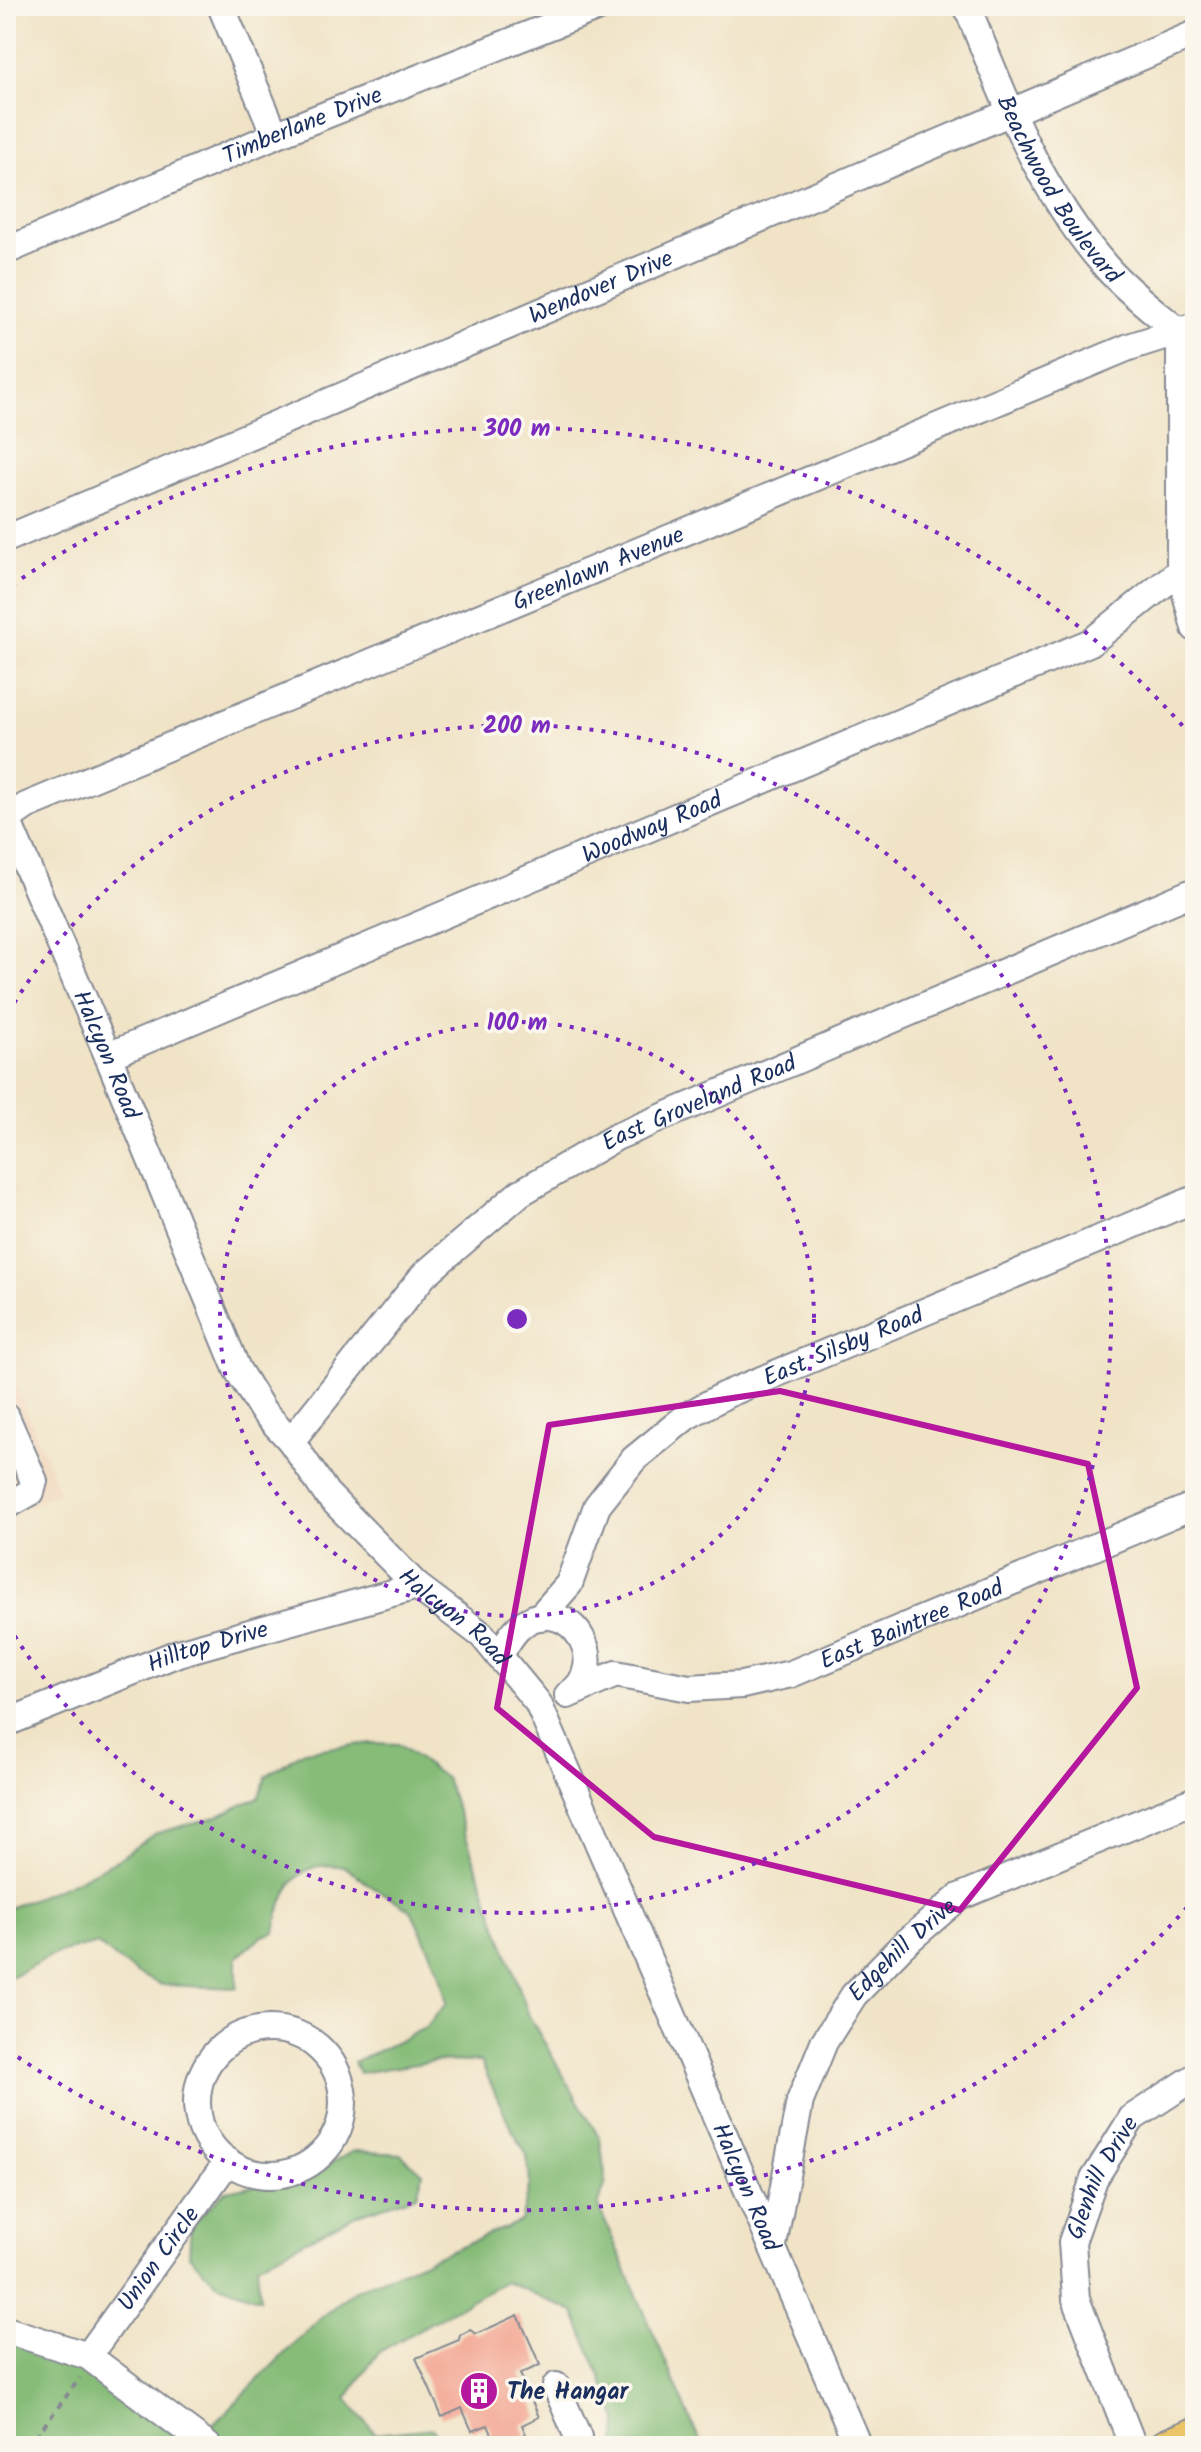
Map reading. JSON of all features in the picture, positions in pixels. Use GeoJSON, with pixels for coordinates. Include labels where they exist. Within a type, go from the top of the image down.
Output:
{"type":"FeatureCollection","features":[{"type":"Feature","properties":{"kind":"main road"},"geometry":{"type":"LineString","coordinates":[[1166,2446],[1195,2434]]}},
{"type":"Feature","properties":{"kind":"street"},"geometry":{"type":"LineString","coordinates":[[221,6],[275,135]]}},
{"type":"Feature","properties":{"kind":"street","name":"Timberlane Drive"},"geometry":{"type":"LineString","coordinates":[[6,251],[275,135],[601,6]]}},
{"type":"Feature","properties":{"kind":"street","name":"Beachwood Boulevard"},"geometry":{"type":"LineString","coordinates":[[967,6],[1009,113],[1053,197],[1108,269],[1190,333]]}},
{"type":"Feature","properties":{"kind":"street","name":"Wendover Drive"},"geometry":{"type":"LineString","coordinates":[[6,539],[1195,34]]}},
{"type":"Feature","properties":{"kind":"street"},"geometry":{"type":"LineString","coordinates":[[1190,333],[1180,571],[1195,628]]}},
{"type":"Feature","properties":{"kind":"street","name":"Greenlawn Avenue"},"geometry":{"type":"LineString","coordinates":[[6,819],[26,806],[1114,353],[1190,333]]}},
{"type":"Feature","properties":{"kind":"street","name":"Woodway Road"},"geometry":{"type":"LineString","coordinates":[[108,1056],[1091,642],[1180,571]]}},
{"type":"Feature","properties":{"kind":"street","name":"Halcyon Road"},"geometry":{"type":"LineString","coordinates":[[6,819],[237,1369],[263,1411],[291,1441],[326,1493],[417,1586],[482,1635],[538,1703],[858,2446]]}},
{"type":"Feature","properties":{"kind":"street","name":"East Groveland Road"},"geometry":{"type":"LineString","coordinates":[[291,1441],[424,1275],[520,1193],[616,1137],[1195,891]]}},
{"type":"Feature","properties":{"kind":"street","name":"East Silsby Road"},"geometry":{"type":"LineString","coordinates":[[540,1617],[569,1584],[597,1506],[634,1459],[687,1416],[725,1395],[1195,1199]]}},
{"type":"Feature","properties":{"kind":"street"},"geometry":{"type":"LineString","coordinates":[[6,1417],[34,1481],[31,1492],[6,1506]]}},
{"type":"Feature","properties":{"kind":"street","name":"East Baintree Road"},"geometry":{"type":"LineString","coordinates":[[616,1674],[689,1688],[742,1685],[791,1674],[1195,1505]]}},
{"type":"Feature","properties":{"kind":"street"},"geometry":{"type":"LineString","coordinates":[[569,1584],[581,1638],[589,1656],[582,1683],[572,1693]]}},
{"type":"Feature","properties":{"kind":"street","name":"Hilltop Drive"},"geometry":{"type":"LineString","coordinates":[[6,1723],[178,1653],[417,1586]]}},
{"type":"Feature","properties":{"kind":"street"},"geometry":{"type":"LineString","coordinates":[[499,1656],[527,1622],[540,1617],[554,1617],[567,1622],[616,1674],[559,1700],[538,1703]]}},
{"type":"Feature","properties":{"kind":"street","name":"Edgehill Drive"},"geometry":{"type":"LineString","coordinates":[[773,2245],[800,2101],[824,2042],[854,1995],[902,1946],[959,1897],[1195,1800]]}},
{"type":"Feature","properties":{"kind":"street"},"geometry":{"type":"LineString","coordinates":[[253,2031],[289,2031],[316,2044],[339,2076],[343,2097],[340,2123],[331,2142],[318,2157],[297,2169],[276,2175],[252,2172],[228,2161],[206,2136],[197,2106],[199,2086],[209,2063],[227,2043],[253,2031]]}},
{"type":"Feature","properties":{"kind":"street","name":"Glenhill Drive"},"geometry":{"type":"LineString","coordinates":[[1133,2446],[1076,2299],[1072,2242],[1094,2179],[1132,2118],[1195,2077]]}},
{"type":"Feature","properties":{"kind":"street","name":"Union Circle"},"geometry":{"type":"LineString","coordinates":[[91,2358],[228,2161]]}},
{"type":"Feature","properties":{"kind":"street"},"geometry":{"type":"LineString","coordinates":[[6,2330],[91,2358],[208,2446]]}},
{"type":"Feature","properties":{"kind":"street"},"geometry":{"type":"LineString","coordinates":[[556,2386],[578,2437],[576,2446]]}},
{"type":"Feature","properties":{"kind":"path"},"geometry":{"type":"LineString","coordinates":[[29,2446],[91,2358]]}},
{"type":"Feature","properties":{"kind":"highlighted area"},"geometry":{"type":"Polygon","coordinates":[[[780,1391],[1088,1464],[1137,1688],[960,1910],[654,1837],[497,1708],[549,1425],[780,1391]]]}},
{"type":"Feature","properties":{"kind":"shaded area"},"geometry":{"type":"Polygon","coordinates":[[[6,1362],[60,1492],[6,1515],[6,1362]]]}},
{"type":"Feature","properties":{"kind":"green space"},"geometry":{"type":"Polygon","coordinates":[[[372,1743],[398,1744],[446,1779],[529,2016],[600,2139],[606,2182],[598,2205],[702,2446],[614,2446],[619,2422],[574,2312],[505,2281],[379,2352],[346,2399],[376,2434],[433,2428],[442,2446],[6,2446],[6,2330],[88,2356],[199,2439],[318,2320],[353,2291],[521,2221],[530,2183],[527,2155],[481,2062],[435,2061],[359,2073],[354,2063],[425,2028],[447,2003],[438,1968],[411,1910],[344,1866],[316,1867],[296,1879],[285,1895],[275,1932],[263,1936],[237,1957],[237,1988],[162,1985],[136,1973],[97,1944],[57,1953],[6,1979],[6,1909],[67,1885],[117,1860],[154,1834],[216,1817],[259,1797],[266,1776],[304,1751],[372,1743]]]}},
{"type":"Feature","properties":{"kind":"green space"},"geometry":{"type":"Polygon","coordinates":[[[353,2151],[401,2154],[423,2173],[417,2195],[358,2214],[257,2265],[260,2299],[216,2283],[189,2255],[191,2225],[226,2191],[313,2174],[353,2151]]]}},
{"type":"Feature","properties":{"kind":"building","name":"The Hangar"},"geometry":{"type":"Polygon","coordinates":[[[518,2315],[540,2365],[520,2374],[539,2417],[522,2425],[531,2446],[497,2446],[488,2425],[472,2431],[462,2408],[442,2417],[416,2358],[459,2340],[460,2335],[470,2330],[476,2334],[518,2315]]]}},
{"type":"Feature","properties":{"kind":"place","name":"The Hangar"},"geometry":{"type":"Point","coordinates":[479,2391]}}]}
